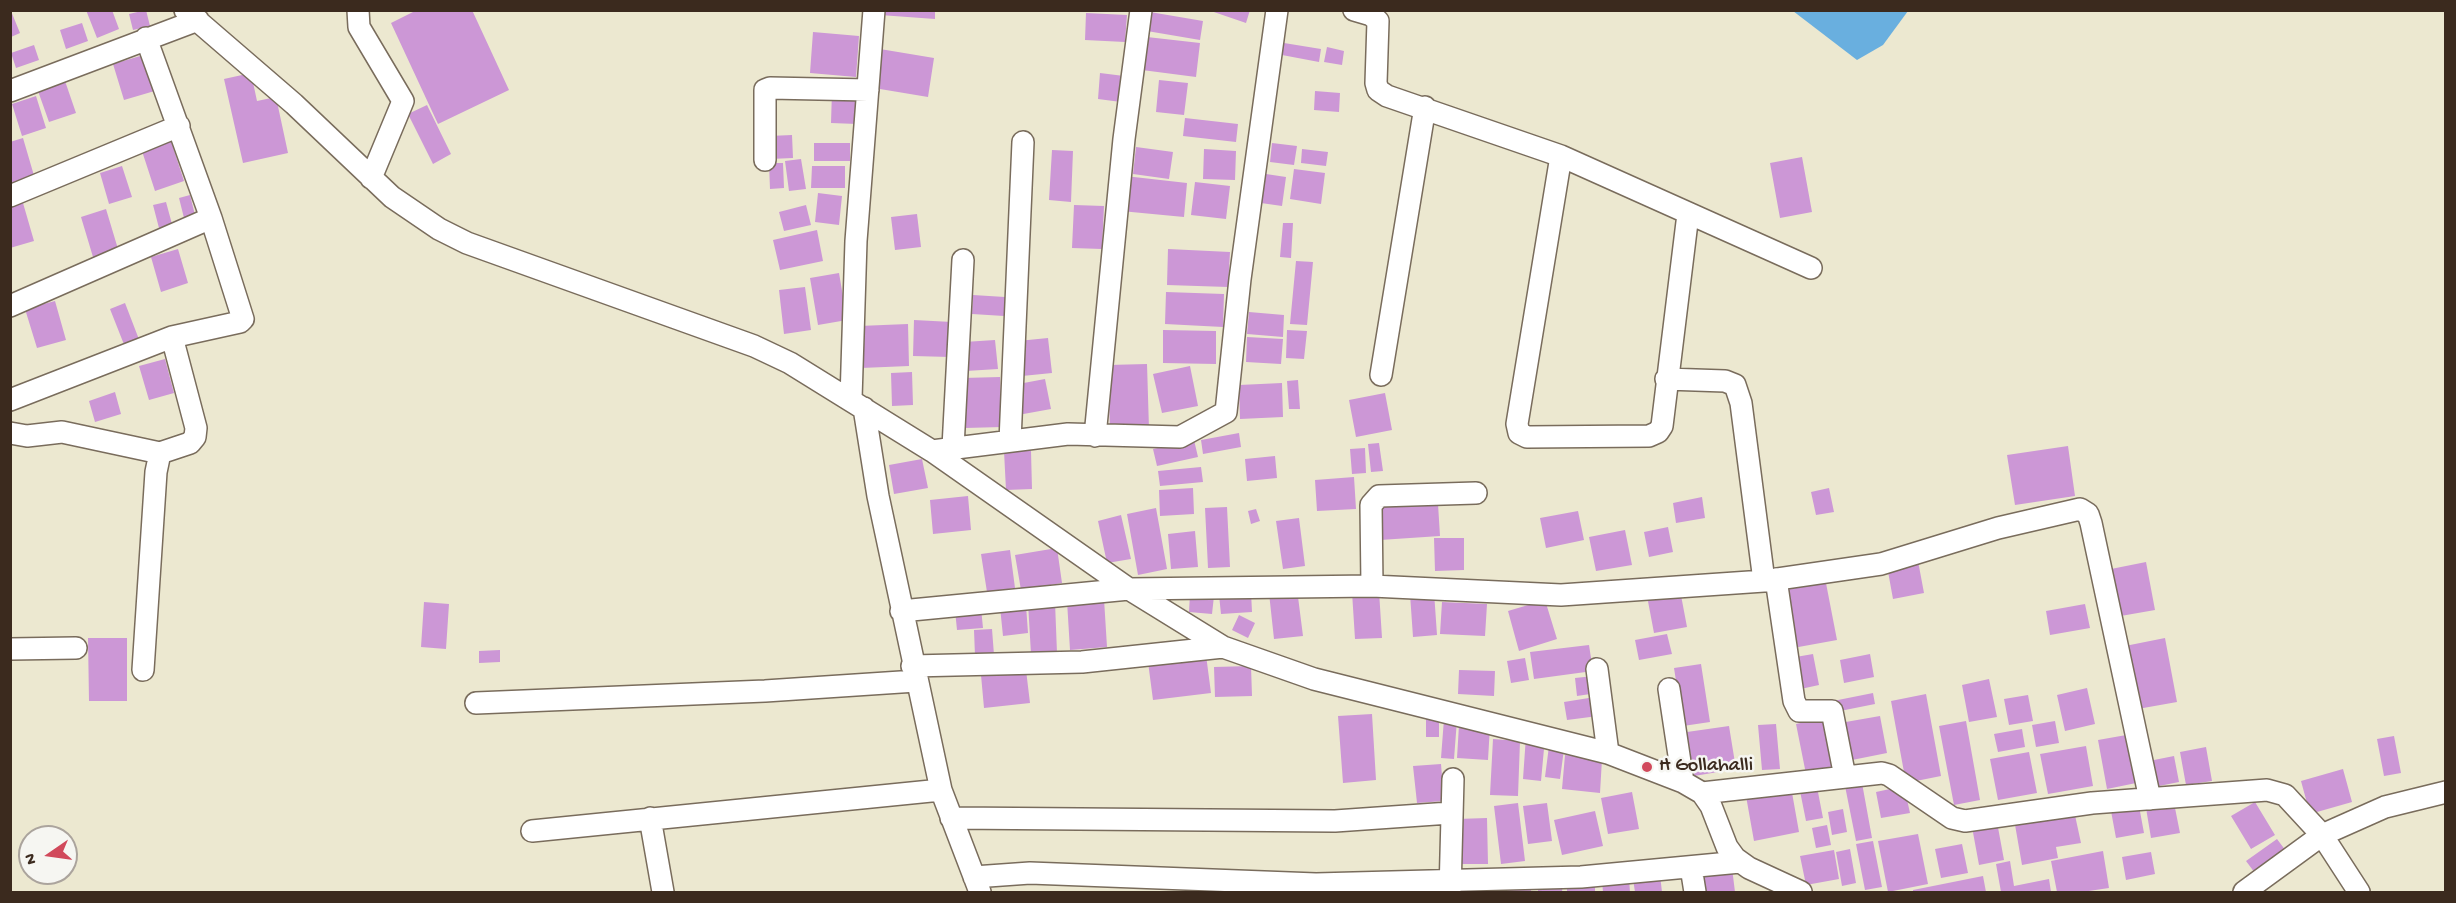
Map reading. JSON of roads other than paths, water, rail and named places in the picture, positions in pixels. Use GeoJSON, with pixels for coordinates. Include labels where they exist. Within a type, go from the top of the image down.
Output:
{"type":"FeatureCollection","features":[{"type":"Feature","properties":{"kind":"street"},"geometry":{"type":"LineString","coordinates":[[358,10],[359,27],[404,101],[371,178]]}},
{"type":"Feature","properties":{"kind":"street"},"geometry":{"type":"LineString","coordinates":[[874,10],[856,241],[858,404],[914,674],[941,790],[977,885],[1030,873],[1316,884],[1483,886],[1740,862]]}},
{"type":"Feature","properties":{"kind":"street"},"geometry":{"type":"LineString","coordinates":[[1095,436],[1124,139],[1141,10]]}},
{"type":"Feature","properties":{"kind":"street"},"geometry":{"type":"LineString","coordinates":[[932,451],[1068,434],[1180,437],[1226,412],[1240,279],[1276,10]]}},
{"type":"Feature","properties":{"kind":"street"},"geometry":{"type":"LineString","coordinates":[[1354,10],[1371,15],[1378,21],[1376,83],[1378,90],[1387,96],[1425,107],[1561,156],[1811,268]]}},
{"type":"Feature","properties":{"kind":"street"},"geometry":{"type":"LineString","coordinates":[[10,91],[146,38],[192,15],[294,104],[371,178],[414,214],[467,243],[754,346],[858,404],[932,451],[1129,589],[1223,647],[1314,679],[1608,753],[1683,782],[1702,793],[1711,806],[1729,852],[1740,862],[1801,892]]}},
{"type":"Feature","properties":{"kind":"street"},"geometry":{"type":"LineString","coordinates":[[10,400],[172,337],[240,322],[243,319],[211,218],[146,38]]}},
{"type":"Feature","properties":{"kind":"street"},"geometry":{"type":"LineString","coordinates":[[765,160],[765,90],[770,88],[868,90]]}},
{"type":"Feature","properties":{"kind":"street"},"geometry":{"type":"LineString","coordinates":[[1381,375],[1425,107]]}},
{"type":"Feature","properties":{"kind":"street"},"geometry":{"type":"LineString","coordinates":[[10,196],[179,126]]}},
{"type":"Feature","properties":{"kind":"street"},"geometry":{"type":"LineString","coordinates":[[1010,441],[1023,142]]}},
{"type":"Feature","properties":{"kind":"street"},"geometry":{"type":"LineString","coordinates":[[1561,156],[1517,423],[1519,433],[1527,437],[1649,436],[1658,432],[1662,426],[1688,214]]}},
{"type":"Feature","properties":{"kind":"street"},"geometry":{"type":"LineString","coordinates":[[10,306],[211,218]]}},
{"type":"Feature","properties":{"kind":"street"},"geometry":{"type":"LineString","coordinates":[[953,447],[963,260]]}},
{"type":"Feature","properties":{"kind":"street"},"geometry":{"type":"LineString","coordinates":[[10,433],[27,436],[62,432],[160,453],[190,443],[196,428],[172,337]]}},
{"type":"Feature","properties":{"kind":"street"},"geometry":{"type":"LineString","coordinates":[[1666,379],[1725,381],[1735,385],[1741,403],[1770,580],[1794,700],[1799,711],[1832,711],[1845,777]]}},
{"type":"Feature","properties":{"kind":"street"},"geometry":{"type":"LineString","coordinates":[[143,670],[156,471],[160,453]]}},
{"type":"Feature","properties":{"kind":"street"},"geometry":{"type":"LineString","coordinates":[[1372,586],[1371,505],[1379,496],[1476,493]]}},
{"type":"Feature","properties":{"kind":"street"},"geometry":{"type":"LineString","coordinates":[[901,611],[1129,589],[1372,586],[1561,595],[1770,580],[1881,564],[1998,528],[2072,510],[2085,510],[2091,523],[2150,799]]}},
{"type":"Feature","properties":{"kind":"street"},"geometry":{"type":"LineString","coordinates":[[476,703],[1082,662],[1223,647]]}},
{"type":"Feature","properties":{"kind":"street"},"geometry":{"type":"LineString","coordinates":[[10,649],[76,648]]}},
{"type":"Feature","properties":{"kind":"street"},"geometry":{"type":"LineString","coordinates":[[1597,669],[1608,753]]}},
{"type":"Feature","properties":{"kind":"street"},"geometry":{"type":"LineString","coordinates":[[1669,688],[1683,782]]}},
{"type":"Feature","properties":{"kind":"street"},"geometry":{"type":"LineString","coordinates":[[1702,793],[1872,773],[1889,775],[1957,820],[2092,803],[2276,792],[2285,795],[2322,835],[2360,892]]}},
{"type":"Feature","properties":{"kind":"street"},"geometry":{"type":"LineString","coordinates":[[1450,886],[1450,813],[1453,778]]}},
{"type":"Feature","properties":{"kind":"street"},"geometry":{"type":"LineString","coordinates":[[532,831],[941,790]]}},
{"type":"Feature","properties":{"kind":"street"},"geometry":{"type":"LineString","coordinates":[[2244,892],[2322,835],[2385,807],[2445,792]]}},
{"type":"Feature","properties":{"kind":"street"},"geometry":{"type":"LineString","coordinates":[[951,818],[1335,821],[1450,813]]}},
{"type":"Feature","properties":{"kind":"street"},"geometry":{"type":"LineString","coordinates":[[650,818],[663,892]]}},
{"type":"Feature","properties":{"kind":"street"},"geometry":{"type":"LineString","coordinates":[[1691,867],[1695,892]]}},
{"type":"Feature","properties":{"kind":"water"},"geometry":{"type":"Polygon","coordinates":[[[1793,11],[1908,11],[1883,45],[1857,60],[1793,11]]]}},
{"type":"Feature","properties":{"kind":"place","name":"H Gollahalli"},"geometry":{"type":"Point","coordinates":[1647,767]}}]}
